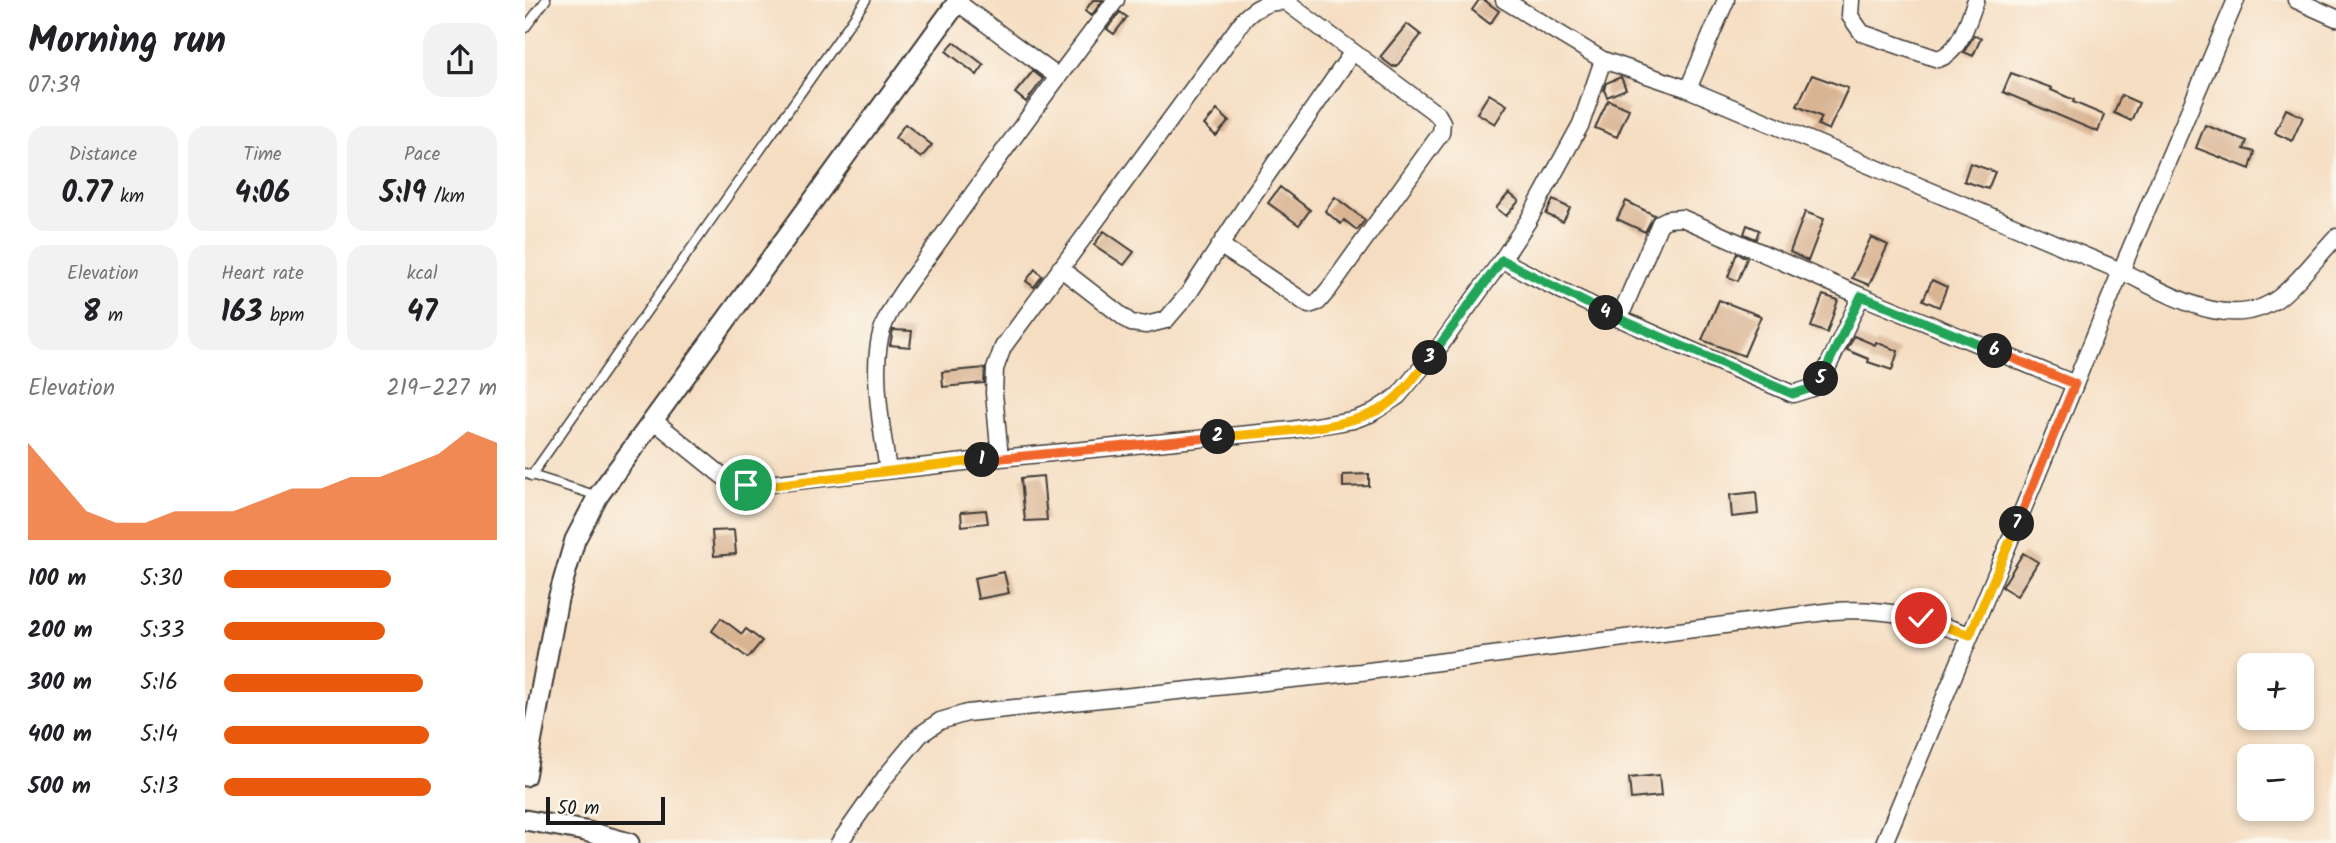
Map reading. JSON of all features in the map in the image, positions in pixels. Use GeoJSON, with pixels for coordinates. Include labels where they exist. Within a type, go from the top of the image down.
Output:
{"type":"FeatureCollection","features":[{"type":"Feature","properties":{"kind":"street"},"geometry":{"type":"LineString","coordinates":[[888,470],[878,351],[884,325],[910,282],[1116,0]]}},
{"type":"Feature","properties":{"kind":"street"},"geometry":{"type":"LineString","coordinates":[[1504,0],[1603,60],[1688,89],[2203,308],[2227,313],[2248,312],[2281,296],[2336,237]]}},
{"type":"Feature","properties":{"kind":"street"},"geometry":{"type":"LineString","coordinates":[[1688,89],[1726,0]]}},
{"type":"Feature","properties":{"kind":"street"},"geometry":{"type":"LineString","coordinates":[[1851,0],[1852,22],[1862,33],[1938,59],[1951,52],[1976,0]]}},
{"type":"Feature","properties":{"kind":"street"},"geometry":{"type":"LineString","coordinates":[[1884,843],[2236,0]]}},
{"type":"Feature","properties":{"kind":"street"},"geometry":{"type":"LineString","coordinates":[[2295,0],[2336,18]]}},
{"type":"Feature","properties":{"kind":"street"},"geometry":{"type":"LineString","coordinates":[[525,776],[563,579],[575,540],[598,496],[958,1],[1058,77]]}},
{"type":"Feature","properties":{"kind":"street"},"geometry":{"type":"LineString","coordinates":[[1000,458],[994,393],[995,369],[1003,347],[1245,18],[1254,10],[1270,2],[1282,1],[1438,115],[1442,122],[1441,133],[1329,289],[1315,304],[1309,305],[1220,244]]}},
{"type":"Feature","properties":{"kind":"street"},"geometry":{"type":"LineString","coordinates":[[1061,268],[1131,323],[1153,325],[1166,320],[1175,312],[1352,53]]}},
{"type":"Feature","properties":{"kind":"street"},"geometry":{"type":"LineString","coordinates":[[653,421],[725,478],[746,485],[774,485],[1000,458],[1291,430],[1353,420],[1370,414],[1398,396],[1440,346],[1502,260],[1528,220],[1581,124],[1603,60]]}},
{"type":"Feature","properties":{"kind":"street"},"geometry":{"type":"LineString","coordinates":[[1619,319],[1660,223],[1675,217],[2075,384]]}},
{"type":"Feature","properties":{"kind":"street"},"geometry":{"type":"LineString","coordinates":[[1502,260],[1619,319],[1793,394],[1812,388],[1823,377],[1861,296]]}},
{"type":"Feature","properties":{"kind":"street"},"geometry":{"type":"LineString","coordinates":[[839,843],[886,776],[920,735],[940,721],[967,713],[1361,672],[1833,611],[1877,610],[1899,613],[1970,635]]}},
{"type":"Feature","properties":{"kind":"street"},"geometry":{"type":"LineString","coordinates":[[525,820],[585,831],[629,843]]}},
{"type":"Feature","properties":{"kind":"lane"},"geometry":{"type":"LineString","coordinates":[[525,28],[546,0]]}},
{"type":"Feature","properties":{"kind":"lane"},"geometry":{"type":"LineString","coordinates":[[598,496],[528,475],[866,0]]}},
{"type":"Feature","properties":{"kind":"building"},"geometry":{"type":"Polygon","coordinates":[[[1093,0],[1103,0],[1091,16],[1085,11],[1093,0]]]}},
{"type":"Feature","properties":{"kind":"building"},"geometry":{"type":"Polygon","coordinates":[[[1479,0],[1484,0],[1499,11],[1490,24],[1472,10],[1479,0]]]}},
{"type":"Feature","properties":{"kind":"building"},"geometry":{"type":"Polygon","coordinates":[[[1120,12],[1127,17],[1114,34],[1107,29],[1120,12]]]}},
{"type":"Feature","properties":{"kind":"building"},"geometry":{"type":"Polygon","coordinates":[[[1407,24],[1421,35],[1396,67],[1393,67],[1380,57],[1407,24]]]}},
{"type":"Feature","properties":{"kind":"building"},"geometry":{"type":"Polygon","coordinates":[[[1974,35],[1981,38],[1973,56],[1964,52],[1974,35]]]}},
{"type":"Feature","properties":{"kind":"building"},"geometry":{"type":"Polygon","coordinates":[[[954,42],[984,65],[977,75],[946,51],[954,42]]]}},
{"type":"Feature","properties":{"kind":"building"},"geometry":{"type":"Polygon","coordinates":[[[1033,71],[1043,79],[1026,102],[1015,93],[1033,71]]]}},
{"type":"Feature","properties":{"kind":"building"},"geometry":{"type":"Polygon","coordinates":[[[2011,73],[2052,88],[2051,90],[2074,100],[2073,102],[2104,115],[2098,132],[2003,92],[2011,73]]]}},
{"type":"Feature","properties":{"kind":"building"},"geometry":{"type":"Polygon","coordinates":[[[1812,75],[1848,88],[1829,130],[1818,125],[1822,117],[1797,106],[1812,75]]]}},
{"type":"Feature","properties":{"kind":"building"},"geometry":{"type":"Polygon","coordinates":[[[1621,77],[1626,89],[1607,97],[1604,90],[1606,83],[1621,77]]]}},
{"type":"Feature","properties":{"kind":"building"},"geometry":{"type":"Polygon","coordinates":[[[1489,94],[1507,105],[1495,124],[1477,113],[1489,94]]]}},
{"type":"Feature","properties":{"kind":"building"},"geometry":{"type":"Polygon","coordinates":[[[2121,95],[2139,103],[2131,121],[2114,113],[2121,95]]]}},
{"type":"Feature","properties":{"kind":"building"},"geometry":{"type":"Polygon","coordinates":[[[1608,100],[1629,109],[1617,137],[1595,128],[1608,100]]]}},
{"type":"Feature","properties":{"kind":"building"},"geometry":{"type":"Polygon","coordinates":[[[2286,109],[2303,117],[2292,141],[2275,133],[2286,109]]]}},
{"type":"Feature","properties":{"kind":"building"},"geometry":{"type":"Polygon","coordinates":[[[1217,110],[1229,121],[1216,136],[1204,125],[1217,110]]]}},
{"type":"Feature","properties":{"kind":"building"},"geometry":{"type":"Polygon","coordinates":[[[905,124],[932,145],[921,158],[895,138],[905,124]]]}},
{"type":"Feature","properties":{"kind":"building"},"geometry":{"type":"Polygon","coordinates":[[[2205,125],[2247,141],[2244,149],[2255,152],[2250,169],[2196,148],[2205,125]]]}},
{"type":"Feature","properties":{"kind":"building"},"geometry":{"type":"Polygon","coordinates":[[[1970,163],[1995,172],[1988,189],[1964,181],[1970,163]]]}},
{"type":"Feature","properties":{"kind":"building"},"geometry":{"type":"Polygon","coordinates":[[[1280,187],[1310,210],[1299,225],[1268,203],[1280,187]]]}},
{"type":"Feature","properties":{"kind":"building"},"geometry":{"type":"Polygon","coordinates":[[[1509,193],[1519,201],[1506,216],[1496,208],[1509,193]]]}},
{"type":"Feature","properties":{"kind":"building"},"geometry":{"type":"Polygon","coordinates":[[[1335,197],[1365,220],[1357,230],[1344,220],[1341,224],[1325,211],[1335,197]]]}},
{"type":"Feature","properties":{"kind":"building"},"geometry":{"type":"Polygon","coordinates":[[[1553,200],[1570,208],[1563,222],[1546,214],[1553,200]]]}},
{"type":"Feature","properties":{"kind":"building"},"geometry":{"type":"Polygon","coordinates":[[[1626,201],[1654,215],[1645,232],[1617,219],[1626,201]]]}},
{"type":"Feature","properties":{"kind":"building"},"geometry":{"type":"Polygon","coordinates":[[[1805,212],[1824,219],[1808,261],[1790,252],[1805,212]]]}},
{"type":"Feature","properties":{"kind":"building"},"geometry":{"type":"Polygon","coordinates":[[[1747,225],[1759,230],[1756,239],[1744,234],[1747,225]]]}},
{"type":"Feature","properties":{"kind":"building"},"geometry":{"type":"Polygon","coordinates":[[[1104,231],[1134,252],[1124,265],[1094,245],[1104,231]]]}},
{"type":"Feature","properties":{"kind":"building"},"geometry":{"type":"Polygon","coordinates":[[[1871,237],[1888,245],[1869,285],[1852,278],[1871,237]]]}},
{"type":"Feature","properties":{"kind":"building"},"geometry":{"type":"Polygon","coordinates":[[[1737,253],[1747,258],[1738,281],[1728,277],[1737,253]]]}},
{"type":"Feature","properties":{"kind":"building"},"geometry":{"type":"Polygon","coordinates":[[[1035,269],[1042,276],[1034,287],[1026,281],[1035,269]]]}},
{"type":"Feature","properties":{"kind":"building"},"geometry":{"type":"Polygon","coordinates":[[[1932,280],[1947,287],[1939,307],[1923,300],[1932,280]]]}},
{"type":"Feature","properties":{"kind":"building"},"geometry":{"type":"Polygon","coordinates":[[[1823,295],[1838,300],[1827,333],[1811,327],[1823,295]]]}},
{"type":"Feature","properties":{"kind":"building"},"geometry":{"type":"Polygon","coordinates":[[[1719,300],[1761,316],[1744,356],[1702,340],[1719,300]]]}},
{"type":"Feature","properties":{"kind":"building"},"geometry":{"type":"Polygon","coordinates":[[[893,330],[912,331],[910,347],[890,345],[893,330]]]}},
{"type":"Feature","properties":{"kind":"building"},"geometry":{"type":"Polygon","coordinates":[[[1854,336],[1898,351],[1892,370],[1868,362],[1869,359],[1847,350],[1854,336]]]}},
{"type":"Feature","properties":{"kind":"building"},"geometry":{"type":"Polygon","coordinates":[[[985,368],[984,383],[943,387],[942,372],[985,368]]]}},
{"type":"Feature","properties":{"kind":"building"},"geometry":{"type":"Polygon","coordinates":[[[1369,474],[1369,486],[1343,487],[1343,475],[1369,474]]]}},
{"type":"Feature","properties":{"kind":"building"},"geometry":{"type":"Polygon","coordinates":[[[1043,476],[1047,520],[1025,521],[1021,478],[1043,476]]]}},
{"type":"Feature","properties":{"kind":"building"},"geometry":{"type":"Polygon","coordinates":[[[1756,492],[1758,514],[1732,517],[1730,495],[1756,492]]]}},
{"type":"Feature","properties":{"kind":"building"},"geometry":{"type":"Polygon","coordinates":[[[986,510],[988,523],[962,526],[961,512],[986,510]]]}},
{"type":"Feature","properties":{"kind":"building"},"geometry":{"type":"Polygon","coordinates":[[[734,530],[736,554],[714,556],[712,531],[734,530]]]}},
{"type":"Feature","properties":{"kind":"building"},"geometry":{"type":"Polygon","coordinates":[[[2023,553],[2038,562],[2017,596],[2002,587],[2023,553]]]}},
{"type":"Feature","properties":{"kind":"building"},"geometry":{"type":"Polygon","coordinates":[[[1004,572],[1009,593],[978,599],[974,578],[1004,572]]]}},
{"type":"Feature","properties":{"kind":"building"},"geometry":{"type":"Polygon","coordinates":[[[721,618],[742,634],[746,629],[762,641],[748,658],[712,631],[721,618]]]}},
{"type":"Feature","properties":{"kind":"building"},"geometry":{"type":"Polygon","coordinates":[[[1659,775],[1661,796],[1631,799],[1629,778],[1659,775]]]}},
{"type":"Feature","properties":{"kind":"route"},"geometry":{"type":"LineString","coordinates":[[746,485],[774,485],[1000,458],[1291,430],[1353,420],[1384,407],[1398,396],[1440,346],[1502,260],[1619,319],[1793,394],[1812,388],[1823,377],[1861,296],[2075,384],[1970,635],[1921,618]]}}]}
